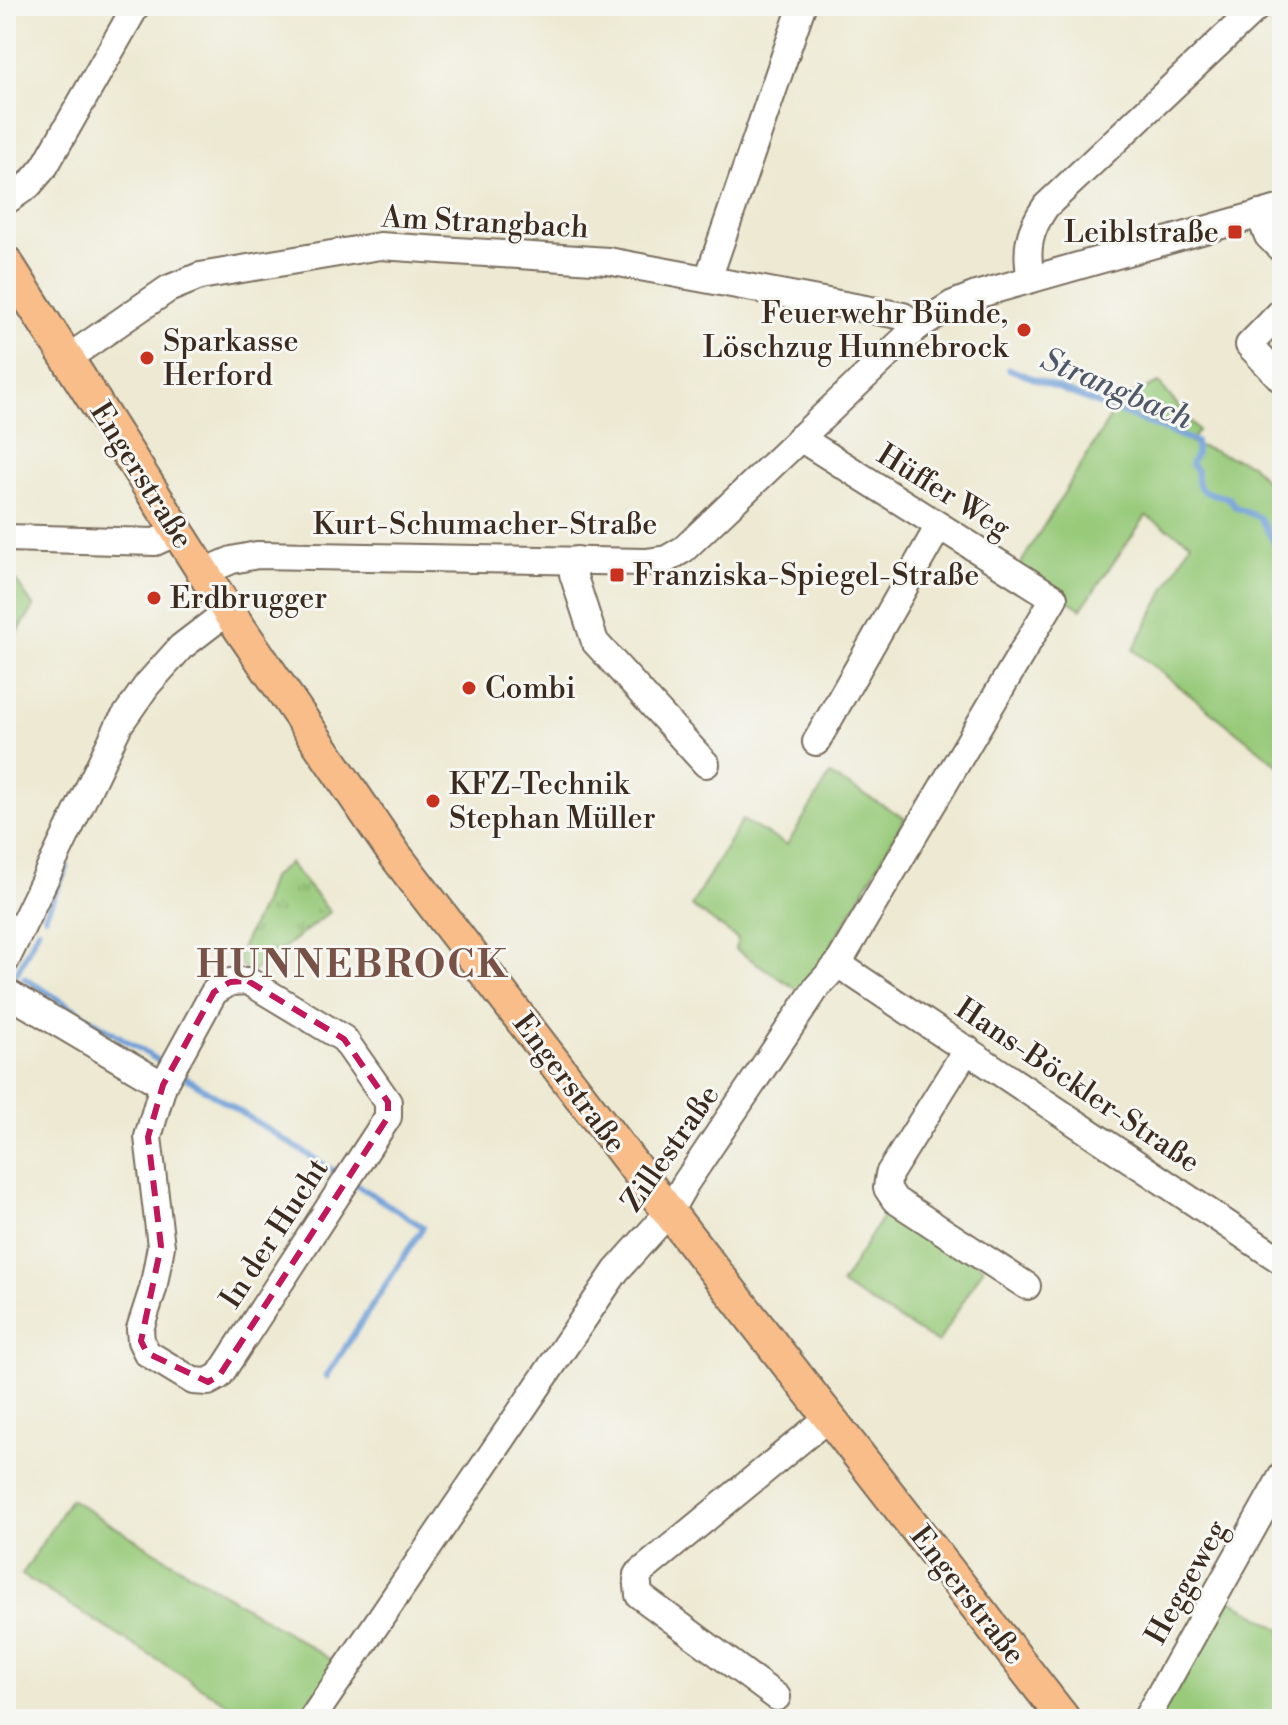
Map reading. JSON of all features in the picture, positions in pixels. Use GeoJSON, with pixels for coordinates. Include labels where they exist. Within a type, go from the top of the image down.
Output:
{"type":"FeatureCollection","features":[{"type":"Feature","properties":{"kind":"main road","name":"Engerstraße"},"geometry":{"type":"LineString","coordinates":[[6,262],[228,611],[395,855],[1064,1719]]}},
{"type":"Feature","properties":{"kind":"street"},"geometry":{"type":"LineString","coordinates":[[6,201],[29,185],[45,166],[136,6]]}},
{"type":"Feature","properties":{"kind":"street"},"geometry":{"type":"LineString","coordinates":[[708,279],[802,6]]}},
{"type":"Feature","properties":{"kind":"street"},"geometry":{"type":"LineString","coordinates":[[1031,279],[1027,243],[1034,223],[1046,206],[1247,10]]}},
{"type":"Feature","properties":{"kind":"street"},"geometry":{"type":"LineString","coordinates":[[1271,211],[1268,236],[1282,250]]}},
{"type":"Feature","properties":{"kind":"street","name":"Kurt-Schumacher-Straße"},"geometry":{"type":"LineString","coordinates":[[204,572],[232,560],[257,555],[646,562],[667,559],[684,549],[917,327],[953,304],[1271,211]]}},
{"type":"Feature","properties":{"kind":"street","name":"Am Strangbach"},"geometry":{"type":"LineString","coordinates":[[68,358],[168,289],[200,276],[380,246],[608,261],[903,316],[917,327]]}},
{"type":"Feature","properties":{"kind":"street"},"geometry":{"type":"LineString","coordinates":[[1282,311],[1249,345],[1282,380]]}},
{"type":"Feature","properties":{"kind":"street","name":"Hüffer Weg"},"geometry":{"type":"LineString","coordinates":[[800,438],[1054,598]]}},
{"type":"Feature","properties":{"kind":"street"},"geometry":{"type":"LineString","coordinates":[[816,742],[939,526]]}},
{"type":"Feature","properties":{"kind":"street"},"geometry":{"type":"LineString","coordinates":[[6,538],[155,542],[179,531]]}},
{"type":"Feature","properties":{"kind":"street"},"geometry":{"type":"LineString","coordinates":[[577,560],[573,574],[595,642],[706,764]]}},
{"type":"Feature","properties":{"kind":"street","name":"Zillestraße"},"geometry":{"type":"LineString","coordinates":[[312,1719],[616,1271],[669,1212],[817,987],[838,964],[1054,598]]}},
{"type":"Feature","properties":{"kind":"street"},"geometry":{"type":"LineString","coordinates":[[6,960],[119,725],[147,685],[181,647],[228,611]]}},
{"type":"Feature","properties":{"kind":"street","name":"Hans-Böckler-Straße"},"geometry":{"type":"LineString","coordinates":[[838,964],[1282,1261]]}},
{"type":"Feature","properties":{"kind":"street","name":"In der Hucht"},"geometry":{"type":"LineString","coordinates":[[248,981],[344,1039],[388,1102],[388,1117],[219,1376],[208,1382],[193,1381],[147,1353],[141,1341],[140,1329],[153,1289],[161,1246],[148,1137],[163,1085],[214,992],[230,982],[248,981]]}},
{"type":"Feature","properties":{"kind":"street"},"geometry":{"type":"LineString","coordinates":[[6,992],[163,1085]]}},
{"type":"Feature","properties":{"kind":"street"},"geometry":{"type":"LineString","coordinates":[[967,1049],[889,1174],[887,1188],[895,1200],[1027,1286]]}},
{"type":"Feature","properties":{"kind":"street"},"geometry":{"type":"LineString","coordinates":[[777,1697],[639,1595],[637,1575],[829,1417]]}},
{"type":"Feature","properties":{"kind":"street","name":"Heggeweg"},"geometry":{"type":"LineString","coordinates":[[1146,1719],[1282,1476]]}},
{"type":"Feature","properties":{"kind":"highlighted area"},"geometry":{"type":"Polygon","coordinates":[[[248,981],[344,1039],[388,1102],[388,1117],[219,1376],[208,1382],[147,1353],[141,1341],[161,1246],[148,1137],[163,1085],[214,992],[230,982],[248,981]]]}},
{"type":"Feature","properties":{"kind":"green space"},"geometry":{"type":"Polygon","coordinates":[[[1159,383],[1198,430],[1190,443],[1251,464],[1282,500],[1282,768],[1133,650],[1191,542],[1146,516],[1081,609],[1018,568],[1111,416],[1114,402],[1159,383]]]}},
{"type":"Feature","properties":{"kind":"green space"},"geometry":{"type":"Polygon","coordinates":[[[6,566],[34,607],[6,650],[6,566]]]}},
{"type":"Feature","properties":{"kind":"green space"},"geometry":{"type":"Polygon","coordinates":[[[830,775],[905,818],[804,994],[735,949],[738,939],[691,906],[742,820],[787,845],[830,775]]]}},
{"type":"Feature","properties":{"kind":"green space"},"geometry":{"type":"Polygon","coordinates":[[[289,863],[330,912],[251,973],[241,966],[238,955],[263,903],[271,878],[289,863]]]}},
{"type":"Feature","properties":{"kind":"green space"},"geometry":{"type":"Polygon","coordinates":[[[887,1209],[984,1267],[938,1343],[841,1285],[887,1209]]]}},
{"type":"Feature","properties":{"kind":"green space"},"geometry":{"type":"Polygon","coordinates":[[[70,1499],[338,1664],[299,1719],[252,1719],[22,1575],[70,1499]]]}},
{"type":"Feature","properties":{"kind":"green space"},"geometry":{"type":"Polygon","coordinates":[[[1221,1594],[1282,1630],[1282,1719],[1153,1719],[1221,1594]]]}},
{"type":"Feature","properties":{"kind":"waterway","name":"Strangbach"},"geometry":{"type":"LineString","coordinates":[[1009,369],[1196,442],[1196,454],[1191,464],[1197,471],[1201,489],[1229,498],[1235,507],[1260,518],[1282,556]]}},
{"type":"Feature","properties":{"kind":"waterway"},"geometry":{"type":"LineString","coordinates":[[45,916],[67,867]]}},
{"type":"Feature","properties":{"kind":"waterway"},"geometry":{"type":"LineString","coordinates":[[17,973],[38,930]]}},
{"type":"Feature","properties":{"kind":"waterway"},"geometry":{"type":"LineString","coordinates":[[24,978],[164,1064]]}},
{"type":"Feature","properties":{"kind":"waterway"},"geometry":{"type":"LineString","coordinates":[[185,1077],[337,1173]]}},
{"type":"Feature","properties":{"kind":"waterway"},"geometry":{"type":"LineString","coordinates":[[326,1377],[423,1227],[354,1183]]}},
{"type":"Feature","properties":{"kind":"place","name":"Leiblstraße"},"geometry":{"type":"Point","coordinates":[1235,232]}},
{"type":"Feature","properties":{"kind":"place","name":"Feuerwehr Bünde, Löschzug Hunnebrock"},"geometry":{"type":"Point","coordinates":[1024,330]}},
{"type":"Feature","properties":{"kind":"place","name":"Sparkasse Herford"},"geometry":{"type":"Point","coordinates":[147,358]}},
{"type":"Feature","properties":{"kind":"place","name":"Franziska-Spiegel-Straße"},"geometry":{"type":"Point","coordinates":[617,575]}},
{"type":"Feature","properties":{"kind":"place","name":"Erdbrugger"},"geometry":{"type":"Point","coordinates":[154,598]}},
{"type":"Feature","properties":{"kind":"place","name":"Combi"},"geometry":{"type":"Point","coordinates":[469,688]}},
{"type":"Feature","properties":{"kind":"place","name":"KFZ-Technik Stephan Müller"},"geometry":{"type":"Point","coordinates":[433,801]}},
{"type":"Feature","properties":{"kind":"district","name":"HUNNEBROCK"},"geometry":{"type":"Point","coordinates":[353,964]}}]}
